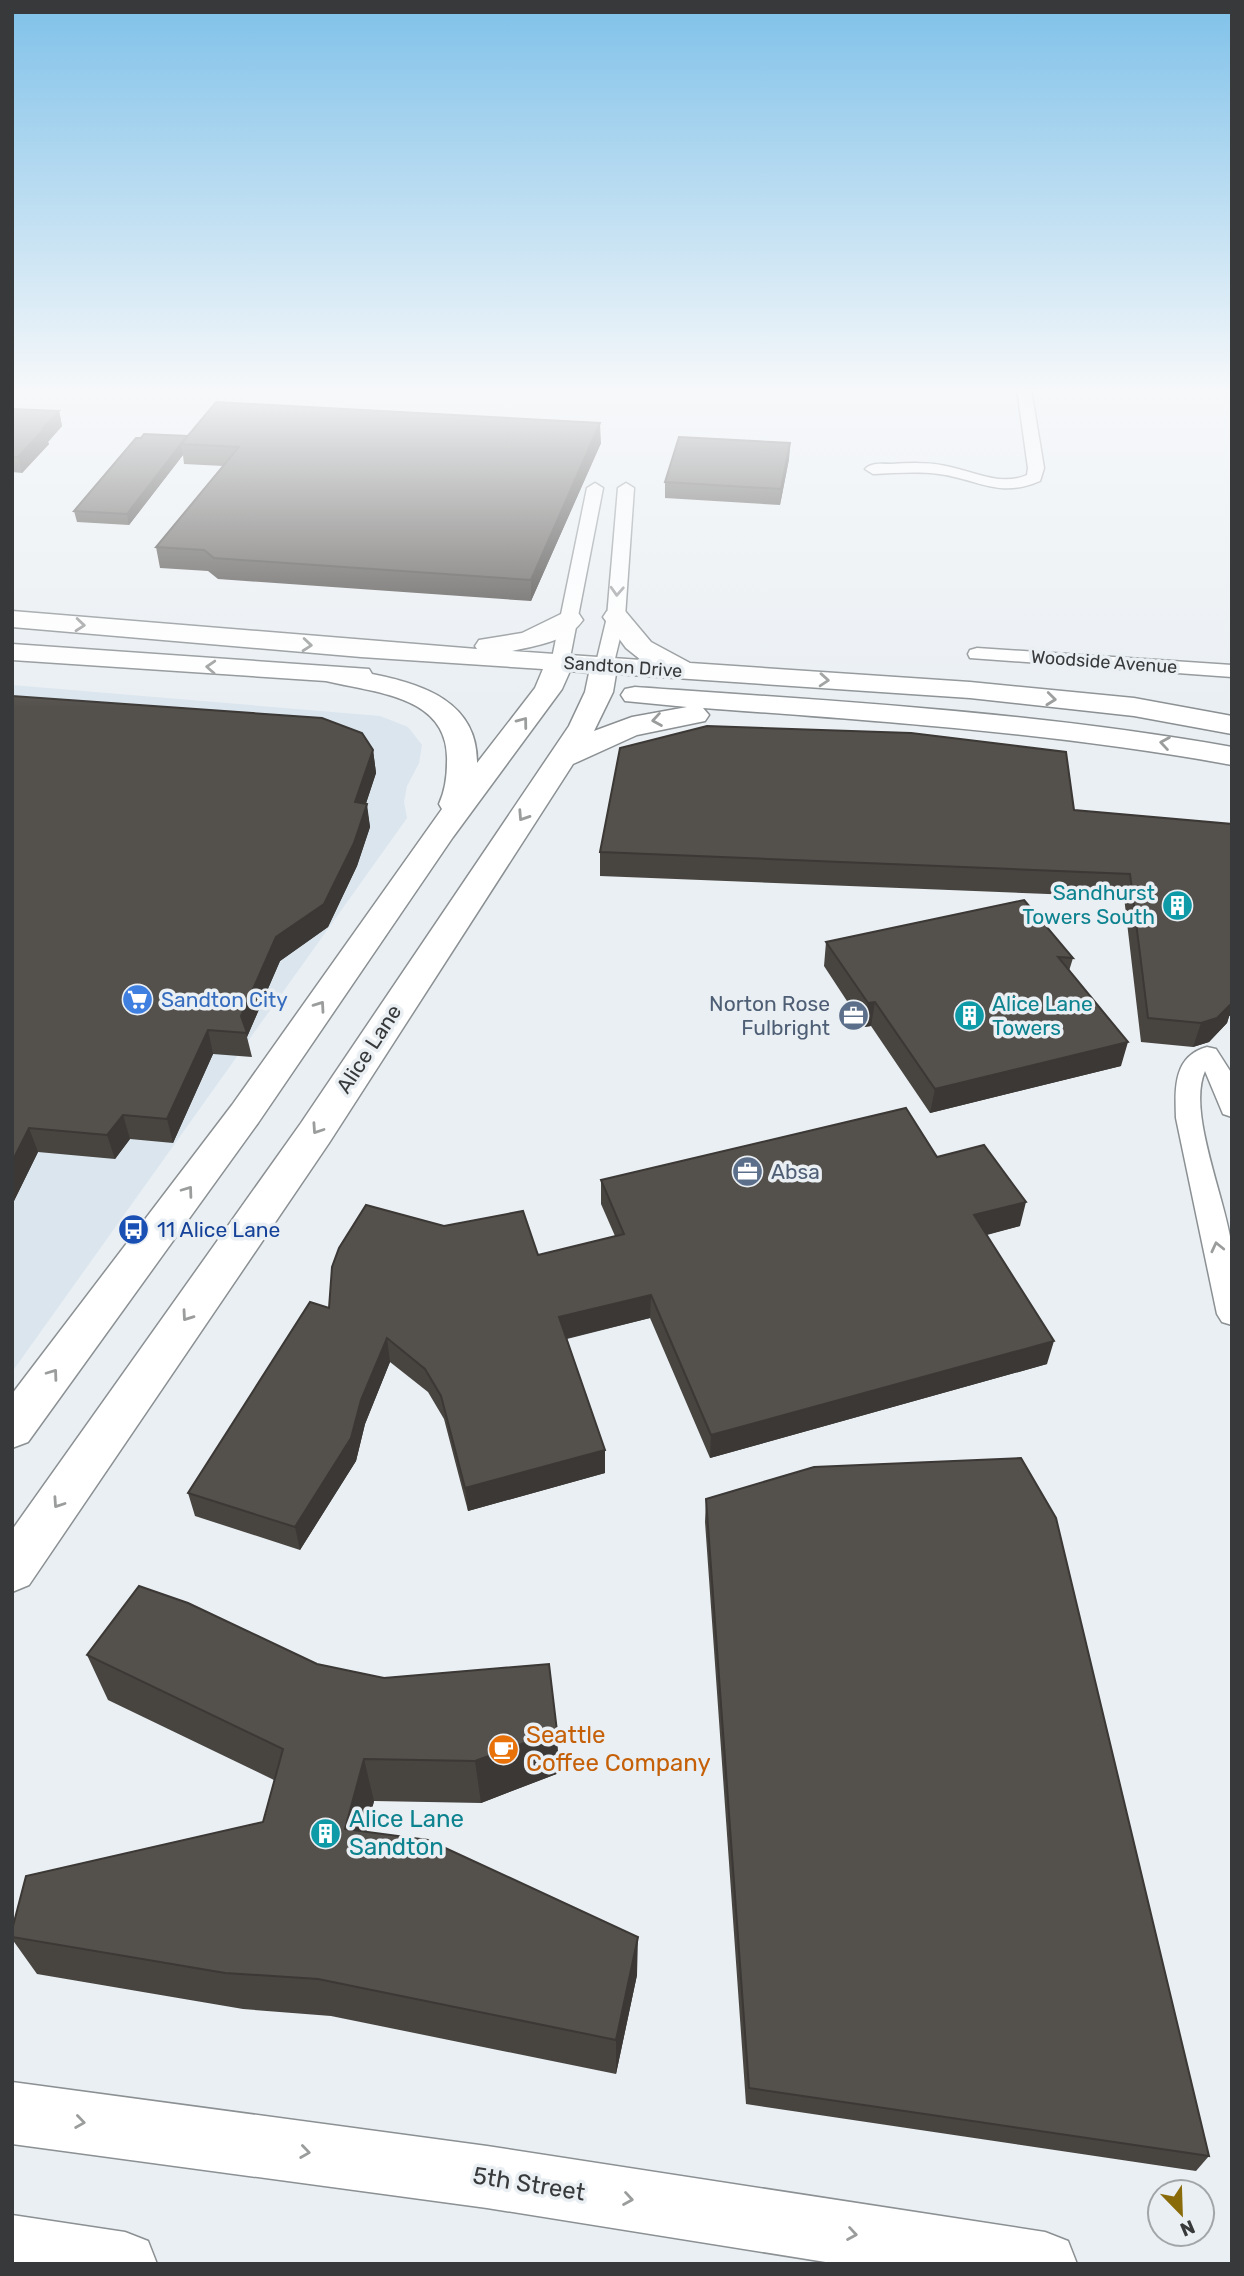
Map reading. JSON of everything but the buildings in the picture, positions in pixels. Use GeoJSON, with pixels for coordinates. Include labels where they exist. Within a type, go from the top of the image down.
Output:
{"type":"FeatureCollection","features":[{"type":"Feature","properties":{"kind":"main road"},"geometry":{"type":"LineString","coordinates":[[616,617],[637,646],[662,660],[680,666],[756,676]]}},
{"type":"Feature","properties":{"kind":"main road","name":"Sandton Drive"},"geometry":{"type":"LineString","coordinates":[[12,619],[361,649],[542,679],[756,676],[1011,694],[1134,707],[1232,725]]}},
{"type":"Feature","properties":{"kind":"main road"},"geometry":{"type":"LineString","coordinates":[[361,649],[513,643],[545,634],[570,620]]}},
{"type":"Feature","properties":{"kind":"main road"},"geometry":{"type":"LineString","coordinates":[[12,652],[440,681]]}},
{"type":"Feature","properties":{"kind":"main road"},"geometry":{"type":"LineString","coordinates":[[321,673],[407,692],[432,702],[446,712],[461,732],[465,750],[458,795],[441,832]]}},
{"type":"Feature","properties":{"kind":"main road"},"geometry":{"type":"LineString","coordinates":[[12,1429],[245,1114],[441,832],[542,679]]}},
{"type":"Feature","properties":{"kind":"main road","name":"Sandton Drive"},"geometry":{"type":"LineString","coordinates":[[602,680],[1084,732],[1165,742],[1232,755]]}},
{"type":"Feature","properties":{"kind":"main road","name":"Alice Lane"},"geometry":{"type":"LineString","coordinates":[[12,1570],[314,1133],[583,726],[602,680]]}},
{"type":"Feature","properties":{"kind":"main road"},"geometry":{"type":"LineString","coordinates":[[561,759],[616,731],[681,716],[726,713],[921,715]]}},
{"type":"Feature","properties":{"kind":"main road","name":"5th Street"},"geometry":{"type":"LineString","coordinates":[[12,2113],[500,2179],[1045,2264]]}},
{"type":"Feature","properties":{"kind":"main road"},"geometry":{"type":"LineString","coordinates":[[12,2247],[125,2264]]}},
{"type":"Feature","properties":{"kind":"street","name":"Alice Lane"},"geometry":{"type":"LineString","coordinates":[[570,620],[594,495]]}},
{"type":"Feature","properties":{"kind":"street","name":"Alice Lane"},"geometry":{"type":"LineString","coordinates":[[602,680],[616,617],[625,495]]}},
{"type":"Feature","properties":{"kind":"street"},"geometry":{"type":"LineString","coordinates":[[542,679],[570,620]]}},
{"type":"Feature","properties":{"kind":"street","name":"Woodside Avenue"},"geometry":{"type":"LineString","coordinates":[[977,654],[1232,671]]}},
{"type":"Feature","properties":{"kind":"street"},"geometry":{"type":"LineString","coordinates":[[1230,1297],[1220,1207],[1189,1118],[1188,1090],[1191,1070],[1207,1055],[1220,1075],[1232,1108]]}},
{"type":"Feature","properties":{"kind":"shaded area","name":"Sandton City"},"geometry":{"type":"Polygon","coordinates":[[[12,685],[380,716],[408,727],[422,745],[419,763],[407,786],[404,802],[407,818],[12,1372],[12,685]]]}},
{"type":"Feature","properties":{"kind":"place","name":"Sandhurst Towers South"},"geometry":{"type":"Point","coordinates":[1178,905]}},
{"type":"Feature","properties":{"kind":"place","name":"Sandton City"},"geometry":{"type":"Point","coordinates":[138,1000]}},
{"type":"Feature","properties":{"kind":"place","name":"Norton Rose Fulbright"},"geometry":{"type":"Point","coordinates":[853,1016]}},
{"type":"Feature","properties":{"kind":"place","name":"Alice Lane Towers"},"geometry":{"type":"Point","coordinates":[969,1016]}},
{"type":"Feature","properties":{"kind":"place","name":"Absa"},"geometry":{"type":"Point","coordinates":[748,1172]}},
{"type":"Feature","properties":{"kind":"place","name":"11 Alice Lane"},"geometry":{"type":"Point","coordinates":[134,1230]}},
{"type":"Feature","properties":{"kind":"place","name":"Seattle Coffee Company"},"geometry":{"type":"Point","coordinates":[503,1749]}},
{"type":"Feature","properties":{"kind":"place","name":"Alice Lane Sandton"},"geometry":{"type":"Point","coordinates":[326,1833]}}]}
